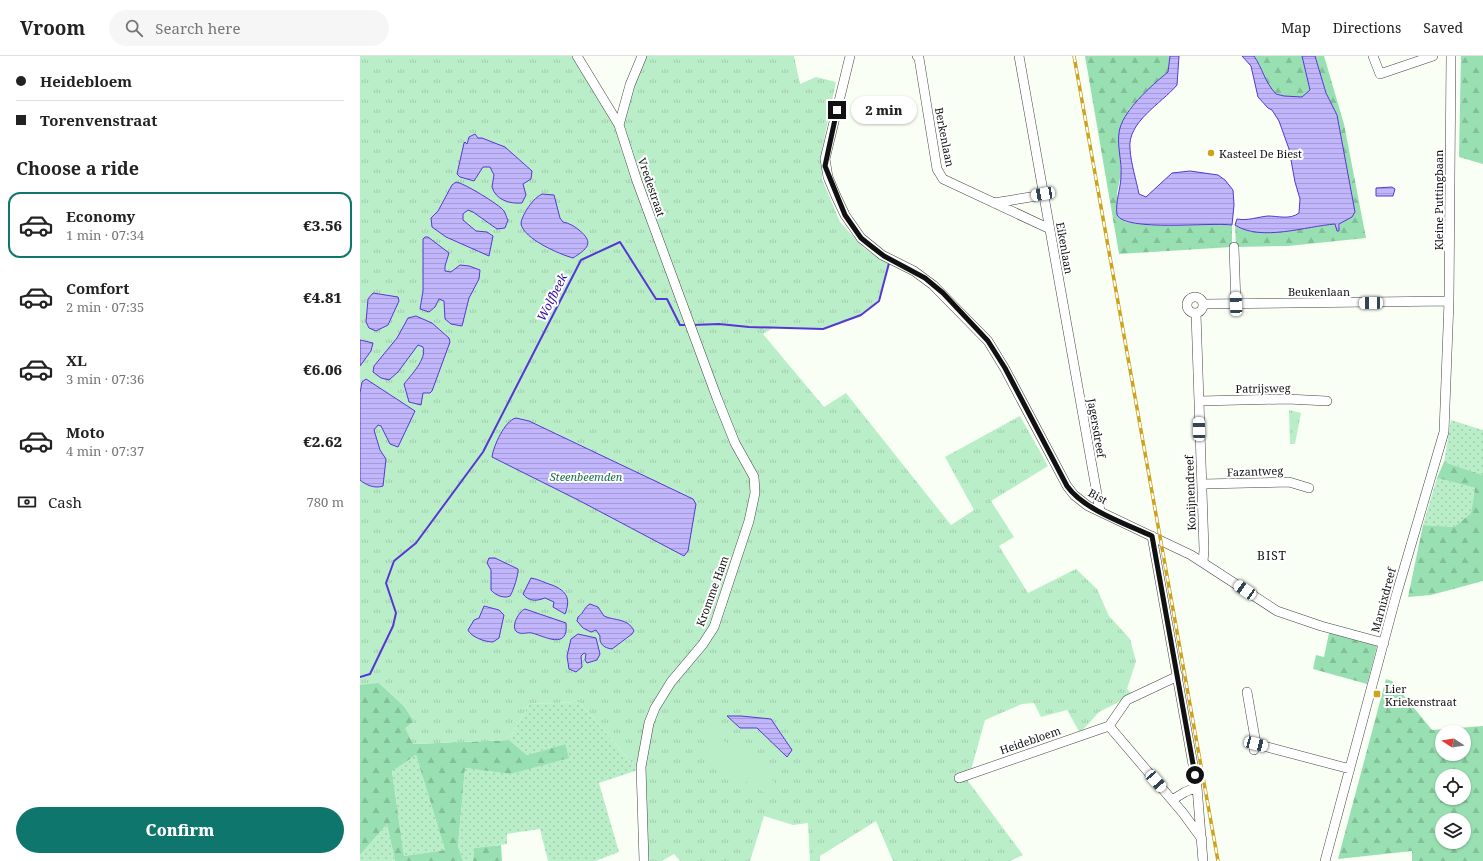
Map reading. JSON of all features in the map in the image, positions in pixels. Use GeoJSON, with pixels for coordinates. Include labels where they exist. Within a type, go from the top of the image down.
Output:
{"type":"FeatureCollection","features":[{"type":"Feature","properties":{"kind":"street","name":"Vredestraat"},"geometry":{"type":"LineString","coordinates":[[577,56],[619,126],[637,181],[690,325]]}},
{"type":"Feature","properties":{"kind":"street"},"geometry":{"type":"LineString","coordinates":[[619,126],[630,85],[642,56]]}},
{"type":"Feature","properties":{"kind":"street","name":"Bist"},"geometry":{"type":"LineString","coordinates":[[850,56],[827,149],[825,166],[836,196],[852,226],[871,246],[892,260],[925,278],[938,289],[988,341],[1005,368],[1067,486],[1081,501],[1203,562],[1277,611],[1384,643]]}},
{"type":"Feature","properties":{"kind":"street","name":"Eikenlaan"},"geometry":{"type":"LineString","coordinates":[[1019,56],[1070,349]]}},
{"type":"Feature","properties":{"kind":"street"},"geometry":{"type":"LineString","coordinates":[[1373,56],[1380,74],[1433,56]]}},
{"type":"Feature","properties":{"kind":"street","name":"Kleine Puttingbaan"},"geometry":{"type":"LineString","coordinates":[[1447,344],[1449,301],[1451,56]]}},
{"type":"Feature","properties":{"kind":"street","name":"Berkenlaan"},"geometry":{"type":"LineString","coordinates":[[919,57],[937,169],[943,178],[1050,229]]}},
{"type":"Feature","properties":{"kind":"street"},"geometry":{"type":"LineString","coordinates":[[994,203],[1043,194]]}},
{"type":"Feature","properties":{"kind":"street"},"geometry":{"type":"LineString","coordinates":[[1234,247],[1236,304]]}},
{"type":"Feature","properties":{"kind":"street","name":"Beukenlaan"},"geometry":{"type":"LineString","coordinates":[[1197,351],[1196,313],[1189,311],[1186,306],[1191,298],[1196,297],[1201,300],[1203,304],[1449,301]]}},
{"type":"Feature","properties":{"kind":"street"},"geometry":{"type":"LineString","coordinates":[[1196,313],[1202,310],[1203,304]]}},
{"type":"Feature","properties":{"kind":"street","name":"Kromme Ham"},"geometry":{"type":"LineString","coordinates":[[644,861],[641,768],[649,723],[654,708],[671,682],[703,644],[714,627],[749,521],[755,493],[754,477],[735,443],[690,325]]}},
{"type":"Feature","properties":{"kind":"street","name":"Marnixdreef"},"geometry":{"type":"LineString","coordinates":[[1325,861],[1384,643],[1442,442],[1446,412],[1447,344]]}},
{"type":"Feature","properties":{"kind":"street","name":"Jagersdreef"},"geometry":{"type":"LineString","coordinates":[[1070,349],[1100,511]]}},
{"type":"Feature","properties":{"kind":"street","name":"Konijnendreef"},"geometry":{"type":"LineString","coordinates":[[1197,351],[1204,550],[1203,562]]}},
{"type":"Feature","properties":{"kind":"street","name":"Patrijsweg"},"geometry":{"type":"LineString","coordinates":[[1199,401],[1286,399],[1327,400]]}},
{"type":"Feature","properties":{"kind":"street","name":"Fazantweg"},"geometry":{"type":"LineString","coordinates":[[1202,484],[1289,482],[1309,488]]}},
{"type":"Feature","properties":{"kind":"street"},"geometry":{"type":"LineString","coordinates":[[1152,536],[1197,787],[1203,861]]}},
{"type":"Feature","properties":{"kind":"street"},"geometry":{"type":"LineString","coordinates":[[1178,676],[1127,700],[1109,726],[1172,800],[1202,839]]}},
{"type":"Feature","properties":{"kind":"street"},"geometry":{"type":"LineString","coordinates":[[1247,692],[1255,747],[1350,769]]}},
{"type":"Feature","properties":{"kind":"street","name":"Heidebloem"},"geometry":{"type":"LineString","coordinates":[[960,778],[1109,726]]}},
{"type":"Feature","properties":{"kind":"street"},"geometry":{"type":"LineString","coordinates":[[1172,800],[1197,787]]}},
{"type":"Feature","properties":{"kind":"green space","name":"Steenbeemden"},"geometry":{"type":"Polygon","coordinates":[[[360,56],[577,56],[614,124],[622,105],[621,99],[637,56],[794,56],[800,84],[816,77],[836,82],[822,149],[822,179],[840,222],[864,248],[890,265],[878,300],[860,317],[822,328],[773,328],[763,334],[824,407],[846,393],[951,525],[974,510],[945,457],[1020,416],[1048,466],[991,501],[1014,537],[999,546],[1028,593],[1076,569],[1097,589],[1109,616],[1130,639],[1136,661],[1127,689],[1133,695],[1099,712],[1080,733],[1067,710],[1041,717],[1034,703],[1022,704],[985,720],[968,781],[1023,855],[1010,861],[893,861],[876,821],[820,856],[820,861],[810,861],[808,823],[793,825],[764,816],[750,861],[680,861],[674,854],[662,861],[646,861],[638,770],[579,702],[529,704],[509,740],[413,744],[405,728],[414,721],[404,706],[379,683],[360,685],[360,56]]]}},
{"type":"Feature","properties":{"kind":"green space"},"geometry":{"type":"Polygon","coordinates":[[[1085,56],[1170,56],[1168,72],[1130,108],[1121,124],[1119,133],[1121,174],[1117,193],[1118,217],[1126,222],[1140,224],[1232,225],[1232,247],[1119,254],[1085,56]]]}},
{"type":"Feature","properties":{"kind":"green space"},"geometry":{"type":"Polygon","coordinates":[[[1254,56],[1302,56],[1310,90],[1302,98],[1279,95],[1269,86],[1260,65],[1254,56]]]}},
{"type":"Feature","properties":{"kind":"green space"},"geometry":{"type":"Polygon","coordinates":[[[1315,56],[1324,56],[1344,124],[1366,238],[1288,246],[1236,247],[1235,225],[1246,230],[1270,233],[1324,225],[1336,224],[1340,227],[1340,222],[1354,212],[1337,115],[1326,93],[1315,56]]]}},
{"type":"Feature","properties":{"kind":"green space"},"geometry":{"type":"Polygon","coordinates":[[[1461,56],[1483,56],[1483,164],[1459,157],[1461,56]]]}},
{"type":"Feature","properties":{"kind":"green space"},"geometry":{"type":"Polygon","coordinates":[[[1289,410],[1301,413],[1295,444],[1290,444],[1289,410]]]}},
{"type":"Feature","properties":{"kind":"green space"},"geometry":{"type":"Polygon","coordinates":[[[1451,420],[1483,430],[1483,475],[1444,462],[1451,420]]]}},
{"type":"Feature","properties":{"kind":"green space"},"geometry":{"type":"Polygon","coordinates":[[[1444,462],[1483,475],[1483,581],[1431,595],[1408,597],[1423,525],[1454,527],[1471,513],[1475,488],[1437,478],[1444,462]]]}},
{"type":"Feature","properties":{"kind":"green space"},"geometry":{"type":"Polygon","coordinates":[[[1437,478],[1475,488],[1471,513],[1454,527],[1423,525],[1437,478]]]}},
{"type":"Feature","properties":{"kind":"green space"},"geometry":{"type":"Polygon","coordinates":[[[1329,633],[1377,646],[1367,684],[1313,669],[1316,655],[1324,657],[1329,633]]]}},
{"type":"Feature","properties":{"kind":"green space"},"geometry":{"type":"Polygon","coordinates":[[[360,650],[379,683],[404,706],[414,721],[413,744],[509,740],[527,755],[565,744],[569,758],[510,774],[465,768],[458,846],[463,861],[395,861],[387,824],[360,855],[360,650]],[[416,755],[392,771],[404,856],[445,850],[416,755]]]}},
{"type":"Feature","properties":{"kind":"green space"},"geometry":{"type":"Polygon","coordinates":[[[1386,679],[1392,681],[1432,730],[1435,730],[1435,761],[1471,761],[1471,727],[1483,726],[1483,861],[1412,861],[1412,851],[1338,859],[1386,679]]]}},
{"type":"Feature","properties":{"kind":"green space"},"geometry":{"type":"Polygon","coordinates":[[[579,702],[638,770],[599,783],[619,852],[595,861],[548,861],[540,829],[507,834],[507,844],[474,848],[473,861],[463,861],[458,846],[465,768],[510,774],[565,744],[527,755],[509,740],[529,704],[579,702]]]}},
{"type":"Feature","properties":{"kind":"green space"},"geometry":{"type":"Polygon","coordinates":[[[712,722],[720,739],[744,752],[770,776],[782,794],[773,798],[702,755],[706,744],[702,734],[712,722]]]}},
{"type":"Feature","properties":{"kind":"green space"},"geometry":{"type":"Polygon","coordinates":[[[416,755],[445,850],[404,856],[392,770],[416,755]]]}},
{"type":"Feature","properties":{"kind":"green space"},"geometry":{"type":"Polygon","coordinates":[[[387,824],[395,861],[360,861],[360,855],[387,824]]]}},
{"type":"Feature","properties":{"kind":"green space"},"geometry":{"type":"Polygon","coordinates":[[[501,845],[502,861],[473,861],[474,848],[501,845]]]}},
{"type":"Feature","properties":{"kind":"shaded area"},"geometry":{"type":"Polygon","coordinates":[[[1170,56],[1179,56],[1177,85],[1139,122],[1131,139],[1131,160],[1139,194],[1146,197],[1172,173],[1190,171],[1218,175],[1225,180],[1233,190],[1234,205],[1232,225],[1152,225],[1124,220],[1117,215],[1121,175],[1119,133],[1121,125],[1125,116],[1138,100],[1168,72],[1170,56]]]}},
{"type":"Feature","properties":{"kind":"shaded area"},"geometry":{"type":"Polygon","coordinates":[[[1242,56],[1254,56],[1276,94],[1302,97],[1310,90],[1302,56],[1315,56],[1326,93],[1337,115],[1355,212],[1352,217],[1339,224],[1339,231],[1337,231],[1335,224],[1271,233],[1246,230],[1235,225],[1237,219],[1268,216],[1288,217],[1295,215],[1299,213],[1300,199],[1295,182],[1289,149],[1279,121],[1272,110],[1268,108],[1258,97],[1251,66],[1242,56]]]}},
{"type":"Feature","properties":{"kind":"shaded area"},"geometry":{"type":"Polygon","coordinates":[[[475,134],[478,138],[482,138],[505,147],[532,171],[531,179],[523,184],[526,195],[522,203],[508,202],[497,195],[492,187],[494,175],[490,167],[483,167],[474,181],[460,177],[457,174],[464,143],[465,142],[467,144],[469,137],[475,134]]]}},
{"type":"Feature","properties":{"kind":"shaded area"},"geometry":{"type":"Polygon","coordinates":[[[456,182],[489,199],[505,213],[508,220],[505,228],[497,229],[473,212],[468,210],[463,214],[463,220],[476,231],[487,232],[493,236],[489,256],[446,237],[432,227],[431,218],[438,211],[452,185],[456,182]]]}},
{"type":"Feature","properties":{"kind":"shaded area"},"geometry":{"type":"Polygon","coordinates":[[[1392,187],[1395,189],[1393,196],[1376,196],[1376,188],[1392,187]]]}},
{"type":"Feature","properties":{"kind":"shaded area"},"geometry":{"type":"Polygon","coordinates":[[[542,194],[554,195],[560,218],[563,222],[575,227],[587,239],[588,242],[585,249],[573,258],[559,253],[535,240],[528,235],[521,224],[527,209],[537,197],[542,194]]]}},
{"type":"Feature","properties":{"kind":"shaded area"},"geometry":{"type":"Polygon","coordinates":[[[428,237],[449,253],[445,271],[451,272],[460,265],[469,266],[480,270],[479,279],[469,298],[462,326],[451,324],[445,319],[444,301],[439,299],[435,307],[429,312],[420,309],[423,291],[423,239],[428,237]]]}},
{"type":"Feature","properties":{"kind":"shaded area"},"geometry":{"type":"Polygon","coordinates":[[[373,293],[398,297],[399,301],[388,325],[376,331],[369,328],[366,322],[368,299],[373,293]]]}},
{"type":"Feature","properties":{"kind":"shaded area"},"geometry":{"type":"Polygon","coordinates":[[[416,316],[432,323],[449,338],[450,342],[432,391],[430,393],[423,393],[421,405],[409,402],[404,384],[421,362],[424,352],[423,347],[418,345],[398,372],[389,380],[381,378],[373,372],[374,366],[397,338],[408,318],[416,316]]]}},
{"type":"Feature","properties":{"kind":"shaded area"},"geometry":{"type":"Polygon","coordinates":[[[360,340],[373,343],[371,351],[360,366],[360,340]]]}},
{"type":"Feature","properties":{"kind":"shaded area"},"geometry":{"type":"Polygon","coordinates":[[[366,379],[415,411],[398,447],[390,444],[381,426],[378,425],[374,430],[380,450],[386,459],[383,486],[380,487],[371,486],[360,480],[360,393],[362,382],[366,379]]]}},
{"type":"Feature","properties":{"kind":"shaded area"},"geometry":{"type":"Polygon","coordinates":[[[516,418],[529,421],[693,499],[696,504],[688,551],[684,556],[580,501],[492,457],[497,441],[504,429],[512,420],[516,418]]]}},
{"type":"Feature","properties":{"kind":"shaded area"},"geometry":{"type":"Polygon","coordinates":[[[489,558],[495,558],[518,569],[516,582],[510,596],[500,596],[491,590],[491,570],[487,563],[489,558]]]}},
{"type":"Feature","properties":{"kind":"shaded area"},"geometry":{"type":"Polygon","coordinates":[[[531,578],[557,587],[564,593],[568,604],[565,614],[553,607],[554,602],[545,598],[530,600],[525,597],[523,594],[531,578]]]}},
{"type":"Feature","properties":{"kind":"shaded area"},"geometry":{"type":"Polygon","coordinates":[[[590,604],[598,607],[604,616],[625,622],[634,631],[612,649],[604,647],[596,630],[591,632],[583,628],[577,621],[578,617],[590,604]]]}},
{"type":"Feature","properties":{"kind":"shaded area"},"geometry":{"type":"Polygon","coordinates":[[[484,606],[499,610],[504,615],[499,638],[493,642],[479,639],[472,635],[468,630],[474,620],[479,618],[484,606]]]}},
{"type":"Feature","properties":{"kind":"shaded area"},"geometry":{"type":"Polygon","coordinates":[[[525,609],[566,623],[566,632],[564,637],[555,640],[532,633],[517,632],[514,627],[516,619],[525,609]]]}},
{"type":"Feature","properties":{"kind":"shaded area"},"geometry":{"type":"Polygon","coordinates":[[[578,634],[596,638],[600,654],[597,660],[587,663],[585,660],[586,654],[584,653],[581,656],[582,667],[576,672],[569,669],[567,656],[571,639],[578,634]]]}},
{"type":"Feature","properties":{"kind":"shaded area"},"geometry":{"type":"Polygon","coordinates":[[[727,716],[771,719],[792,750],[787,757],[757,728],[740,728],[727,716]]]}},
{"type":"Feature","properties":{"kind":"waterway","name":"Wolfbeek"},"geometry":{"type":"LineString","coordinates":[[360,677],[370,674],[393,626],[396,613],[386,583],[394,561],[416,543],[483,452],[581,260],[620,242],[656,299],[667,299],[680,325],[688,325]]}},
{"type":"Feature","properties":{"kind":"waterway","name":"Wolfbeek"},"geometry":{"type":"LineString","coordinates":[[692,325],[719,324],[749,327],[823,329],[861,315],[879,301],[889,263]]}},
{"type":"Feature","properties":{"kind":"railway"},"geometry":{"type":"LineString","coordinates":[[1074,56],[1218,861]]}},
{"type":"Feature","properties":{"kind":"place","name":"Kasteel De Biest"},"geometry":{"type":"Point","coordinates":[1211,153]}},
{"type":"Feature","properties":{"kind":"place","name":"Lier Kriekenstraat"},"geometry":{"type":"Point","coordinates":[1377,694]}},
{"type":"Feature","properties":{"kind":"district","name":"BIST"},"geometry":{"type":"Point","coordinates":[1272,555]}},
{"type":"Feature","properties":{"kind":"route"},"geometry":{"type":"LineString","coordinates":[[837,110],[827,149],[825,166],[836,196],[852,226],[861,238],[882,255],[914,271],[934,285],[956,306],[988,341],[1005,368],[1067,486],[1074,495],[1088,506],[1152,536],[1195,775]]}}]}
